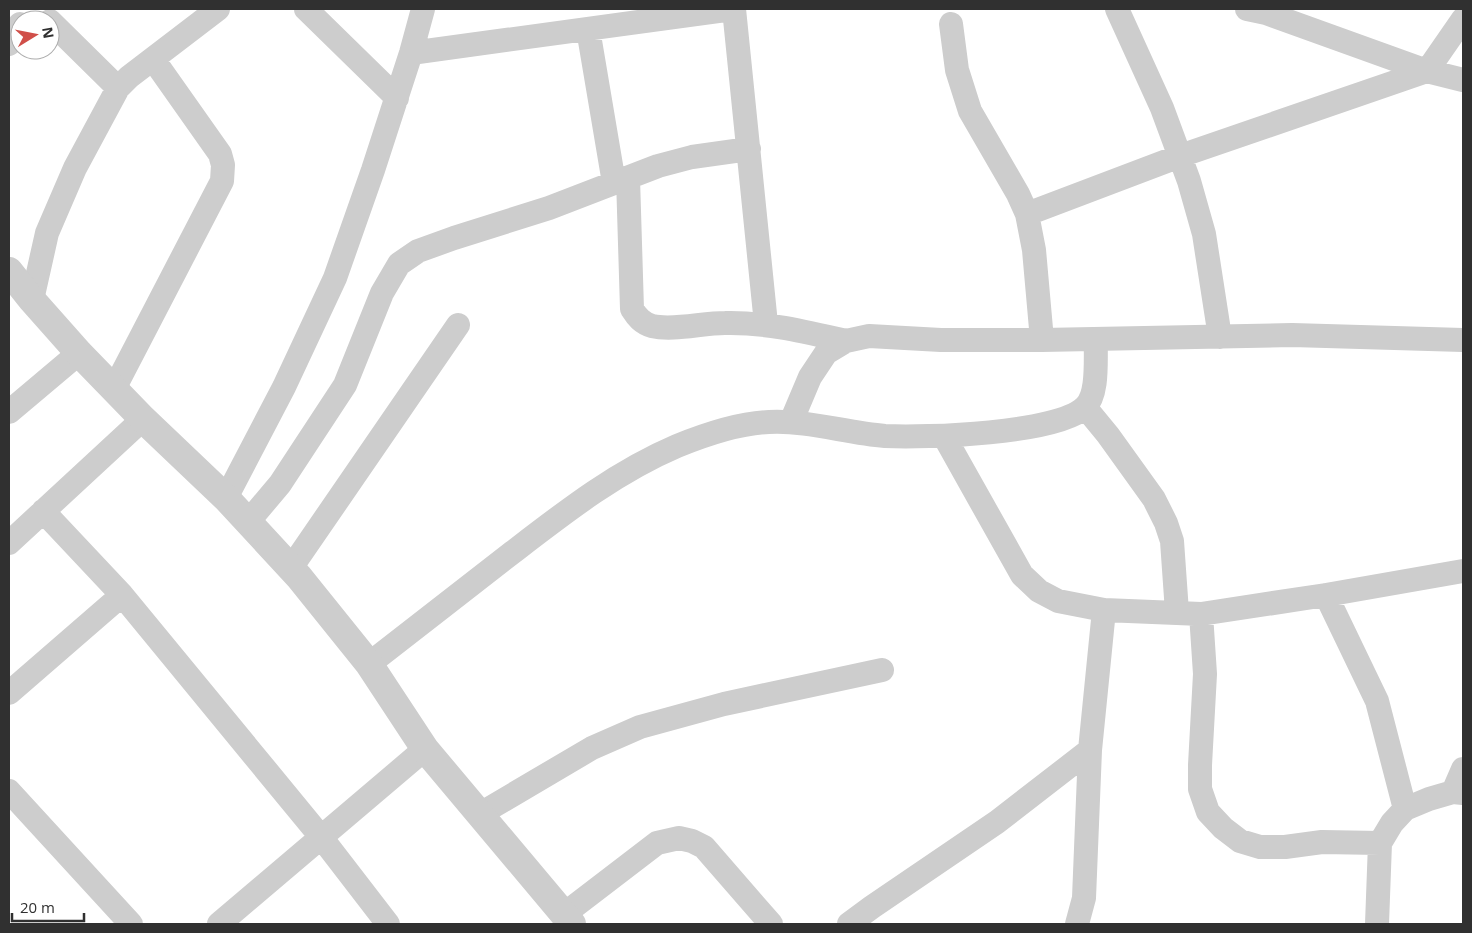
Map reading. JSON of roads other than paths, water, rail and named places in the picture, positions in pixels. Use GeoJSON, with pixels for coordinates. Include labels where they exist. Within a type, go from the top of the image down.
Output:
{"type":"FeatureCollection","features":[{"type":"Feature","properties":{"kind":"street"},"geometry":{"type":"LineString","coordinates":[[32,300],[47,233],[75,168],[118,88],[218,9]]}},
{"type":"Feature","properties":{"kind":"street"},"geometry":{"type":"LineString","coordinates":[[306,9],[397,98]]}},
{"type":"Feature","properties":{"kind":"street"},"geometry":{"type":"LineString","coordinates":[[226,498],[284,387],[335,278],[374,170],[423,9]]}},
{"type":"Feature","properties":{"kind":"street"},"geometry":{"type":"LineString","coordinates":[[411,53],[733,9],[766,324]]}},
{"type":"Feature","properties":{"kind":"street"},"geometry":{"type":"LineString","coordinates":[[1117,9],[1162,108],[1180,156],[1204,234],[1220,336]]}},
{"type":"Feature","properties":{"kind":"street"},"geometry":{"type":"LineString","coordinates":[[1261,10],[1427,72],[1463,80]]}},
{"type":"Feature","properties":{"kind":"street"},"geometry":{"type":"LineString","coordinates":[[1027,214],[1180,156],[1427,72],[1463,19]]}},
{"type":"Feature","properties":{"kind":"street"},"geometry":{"type":"LineString","coordinates":[[951,24],[957,70],[970,111],[1018,194],[1027,214],[1034,250],[1042,340]]}},
{"type":"Feature","properties":{"kind":"street"},"geometry":{"type":"LineString","coordinates":[[588,29],[621,181],[632,309],[639,320],[651,326],[668,327],[724,323],[766,324],[846,341]]}},
{"type":"Feature","properties":{"kind":"street"},"geometry":{"type":"LineString","coordinates":[[60,30],[118,88]]}},
{"type":"Feature","properties":{"kind":"street"},"geometry":{"type":"LineString","coordinates":[[114,389],[222,180],[223,165],[220,154],[153,59]]}},
{"type":"Feature","properties":{"kind":"street"},"geometry":{"type":"LineString","coordinates":[[248,522],[280,484],[345,385],[382,293],[399,264],[418,251],[549,208],[658,166],[692,157],[749,149]]}},
{"type":"Feature","properties":{"kind":"street"},"geometry":{"type":"LineString","coordinates":[[9,271],[79,353],[143,419],[226,498],[291,568],[369,664],[425,749],[568,919],[656,843],[679,838],[692,841],[704,847],[771,924]]}},
{"type":"Feature","properties":{"kind":"street"},"geometry":{"type":"LineString","coordinates":[[291,568],[458,325]]}},
{"type":"Feature","properties":{"kind":"street"},"geometry":{"type":"LineString","coordinates":[[791,422],[810,377],[826,353],[846,341],[869,336],[941,340],[1096,340],[1292,335],[1463,340]]}},
{"type":"Feature","properties":{"kind":"street"},"geometry":{"type":"LineString","coordinates":[[369,664],[584,497],[631,467],[678,446],[732,428],[767,422],[791,422],[884,436],[944,436],[1020,429],[1065,418],[1085,408],[1093,395],[1096,340]]}},
{"type":"Feature","properties":{"kind":"street"},"geometry":{"type":"LineString","coordinates":[[9,412],[79,353]]}},
{"type":"Feature","properties":{"kind":"street"},"geometry":{"type":"LineString","coordinates":[[1085,408],[1108,435],[1154,499],[1166,523],[1172,541],[1177,612]]}},
{"type":"Feature","properties":{"kind":"street"},"geometry":{"type":"LineString","coordinates":[[9,543],[143,419]]}},
{"type":"Feature","properties":{"kind":"street"},"geometry":{"type":"LineString","coordinates":[[944,436],[1022,575],[1038,591],[1058,601],[1104,610],[1201,614],[1463,571]]}},
{"type":"Feature","properties":{"kind":"street"},"geometry":{"type":"LineString","coordinates":[[43,511],[122,595],[321,837],[388,924]]}},
{"type":"Feature","properties":{"kind":"street"},"geometry":{"type":"LineString","coordinates":[[9,693],[122,595]]}},
{"type":"Feature","properties":{"kind":"street"},"geometry":{"type":"LineString","coordinates":[[1326,595],[1377,701],[1405,809]]}},
{"type":"Feature","properties":{"kind":"street"},"geometry":{"type":"LineString","coordinates":[[1077,924],[1084,898],[1090,750],[1104,610]]}},
{"type":"Feature","properties":{"kind":"street"},"geometry":{"type":"LineString","coordinates":[[1201,614],[1205,674],[1200,789],[1208,812],[1223,828],[1240,841],[1260,847],[1285,847],[1322,842],[1380,843]]}},
{"type":"Feature","properties":{"kind":"street"},"geometry":{"type":"LineString","coordinates":[[480,814],[592,748],[640,727],[724,704],[882,670]]}},
{"type":"Feature","properties":{"kind":"street"},"geometry":{"type":"LineString","coordinates":[[219,924],[425,749]]}},
{"type":"Feature","properties":{"kind":"street"},"geometry":{"type":"LineString","coordinates":[[848,924],[997,822],[1090,750]]}},
{"type":"Feature","properties":{"kind":"street"},"geometry":{"type":"LineString","coordinates":[[1378,924],[1380,843],[1392,823],[1405,809],[1428,799],[1458,793],[1463,769]]}},
{"type":"Feature","properties":{"kind":"street"},"geometry":{"type":"LineString","coordinates":[[9,791],[131,924]]}}]}
